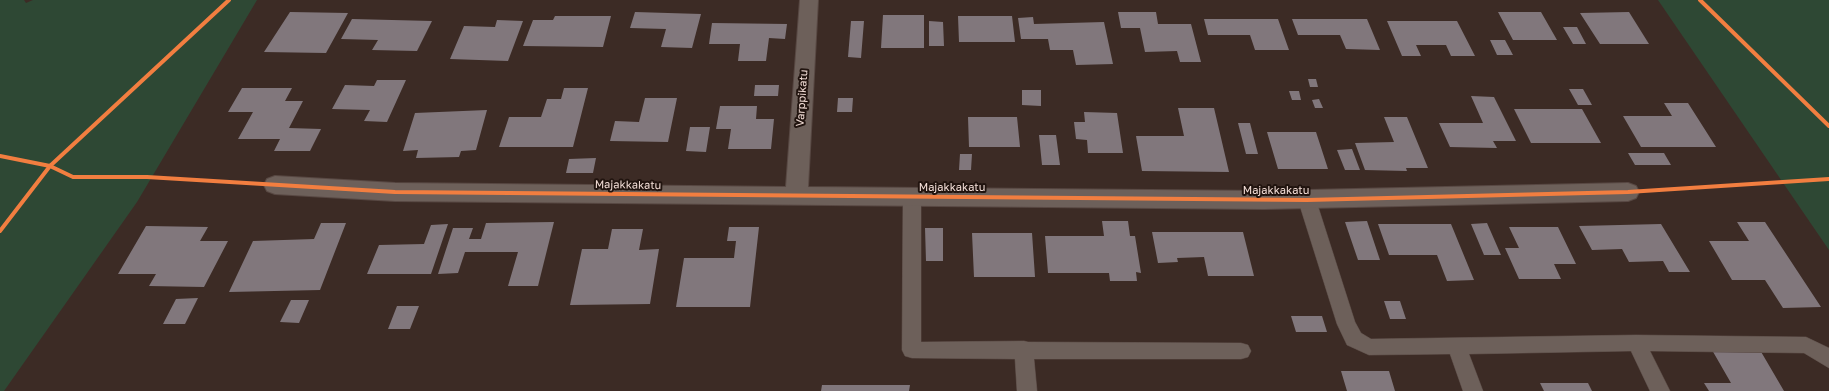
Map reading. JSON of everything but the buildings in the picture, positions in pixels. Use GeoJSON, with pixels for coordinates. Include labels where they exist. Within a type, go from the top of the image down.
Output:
{"type":"FeatureCollection","features":[{"type":"Feature","properties":{"kind":"street","name":"Varppikatu"},"geometry":{"type":"LineString","coordinates":[[796,196],[809,0]]}},
{"type":"Feature","properties":{"kind":"street","name":"Majakkakatu"},"geometry":{"type":"LineString","coordinates":[[275,185],[395,192],[1307,200],[1628,192]]}},
{"type":"Feature","properties":{"kind":"lane"},"geometry":{"type":"LineString","coordinates":[[912,197],[912,350],[1024,349],[1241,351]]}},
{"type":"Feature","properties":{"kind":"lane"},"geometry":{"type":"LineString","coordinates":[[1307,200],[1346,324],[1354,339],[1369,347],[1457,347],[1636,343],[1806,345],[1822,353],[1829,359]]}},
{"type":"Feature","properties":{"kind":"lane"},"geometry":{"type":"LineString","coordinates":[[1636,343],[1660,391]]}},
{"type":"Feature","properties":{"kind":"lane"},"geometry":{"type":"LineString","coordinates":[[1457,347],[1473,391]]}},
{"type":"Feature","properties":{"kind":"lane"},"geometry":{"type":"LineString","coordinates":[[1024,349],[1027,391]]}},
{"type":"Feature","properties":{"kind":"green space"},"geometry":{"type":"Polygon","coordinates":[[[0,0],[24,0],[26,3],[33,0],[257,0],[137,202],[4,391],[0,391],[0,0]]]}},
{"type":"Feature","properties":{"kind":"green space"},"geometry":{"type":"Polygon","coordinates":[[[1658,0],[1829,0],[1829,250],[1658,0]]]}},
{"type":"Feature","properties":{"kind":"cycle path"},"geometry":{"type":"LineString","coordinates":[[0,231],[50,166],[229,0]]}},
{"type":"Feature","properties":{"kind":"cycle path"},"geometry":{"type":"LineString","coordinates":[[1700,0],[1829,126]]}},
{"type":"Feature","properties":{"kind":"cycle path"},"geometry":{"type":"LineString","coordinates":[[0,156],[50,166],[73,177],[147,177],[395,192],[1307,200],[1628,192],[1829,179]]}}]}
